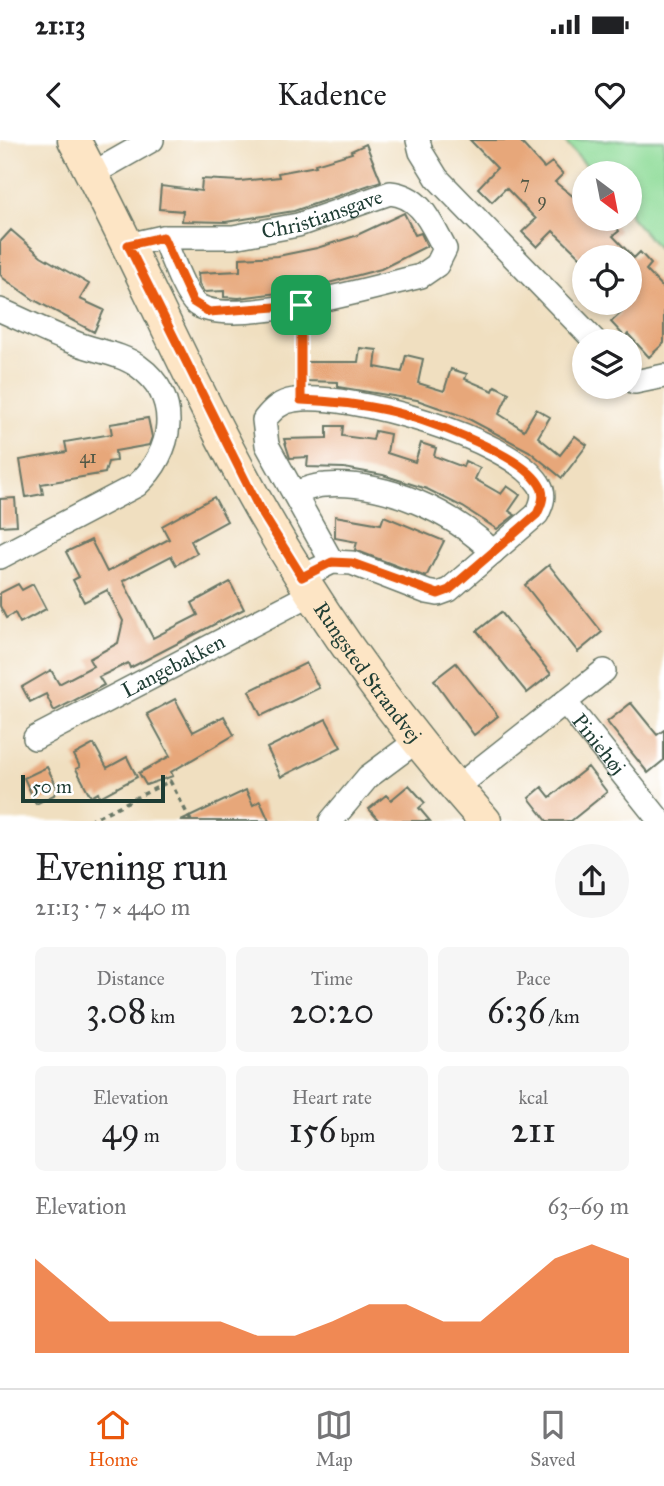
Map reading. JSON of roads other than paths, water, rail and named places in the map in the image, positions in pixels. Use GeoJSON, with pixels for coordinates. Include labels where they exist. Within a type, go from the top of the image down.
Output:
{"type":"FeatureCollection","features":[{"type":"Feature","properties":{"kind":"main road","name":"Rungsted Strandvej"},"geometry":{"type":"LineString","coordinates":[[74,140],[259,508],[306,586],[415,742],[485,821]]}},
{"type":"Feature","properties":{"kind":"street"},"geometry":{"type":"LineString","coordinates":[[92,174],[152,140]]}},
{"type":"Feature","properties":{"kind":"street"},"geometry":{"type":"LineString","coordinates":[[418,140],[421,152],[437,178],[583,329]]}},
{"type":"Feature","properties":{"kind":"street","name":"Christiansgave"},"geometry":{"type":"LineString","coordinates":[[128,245],[163,237],[233,237],[298,225],[390,193],[405,194],[421,206],[444,250],[437,264],[421,276],[301,305],[209,312],[193,302],[163,237]]}},
{"type":"Feature","properties":{"kind":"street"},"geometry":{"type":"LineString","coordinates":[[0,310],[75,343],[123,358],[138,366],[161,393],[168,413],[168,433],[163,453],[152,471],[137,485],[0,558]]}},
{"type":"Feature","properties":{"kind":"street"},"geometry":{"type":"LineString","coordinates":[[642,381],[664,376]]}},
{"type":"Feature","properties":{"kind":"street"},"geometry":{"type":"LineString","coordinates":[[161,393],[193,377]]}},
{"type":"Feature","properties":{"kind":"street"},"geometry":{"type":"LineString","coordinates":[[306,586],[332,562],[352,563],[438,594],[449,590],[537,514],[543,500],[540,485],[525,470],[479,443],[401,414],[338,401],[301,400],[275,406],[264,420],[267,446],[332,562]]}},
{"type":"Feature","properties":{"kind":"street"},"geometry":{"type":"LineString","coordinates":[[293,493],[324,485],[359,486],[404,499],[448,516],[493,552]]}},
{"type":"Feature","properties":{"kind":"street","name":"Langebakken"},"geometry":{"type":"LineString","coordinates":[[35,737],[306,586]]}},
{"type":"Feature","properties":{"kind":"street","name":"Piniehøj"},"geometry":{"type":"LineString","coordinates":[[456,788],[604,671]]}},
{"type":"Feature","properties":{"kind":"street","name":"Piniehøj"},"geometry":{"type":"LineString","coordinates":[[565,702],[660,821]]}},
{"type":"Feature","properties":{"kind":"street"},"geometry":{"type":"LineString","coordinates":[[331,821],[368,777],[415,742]]}}]}
